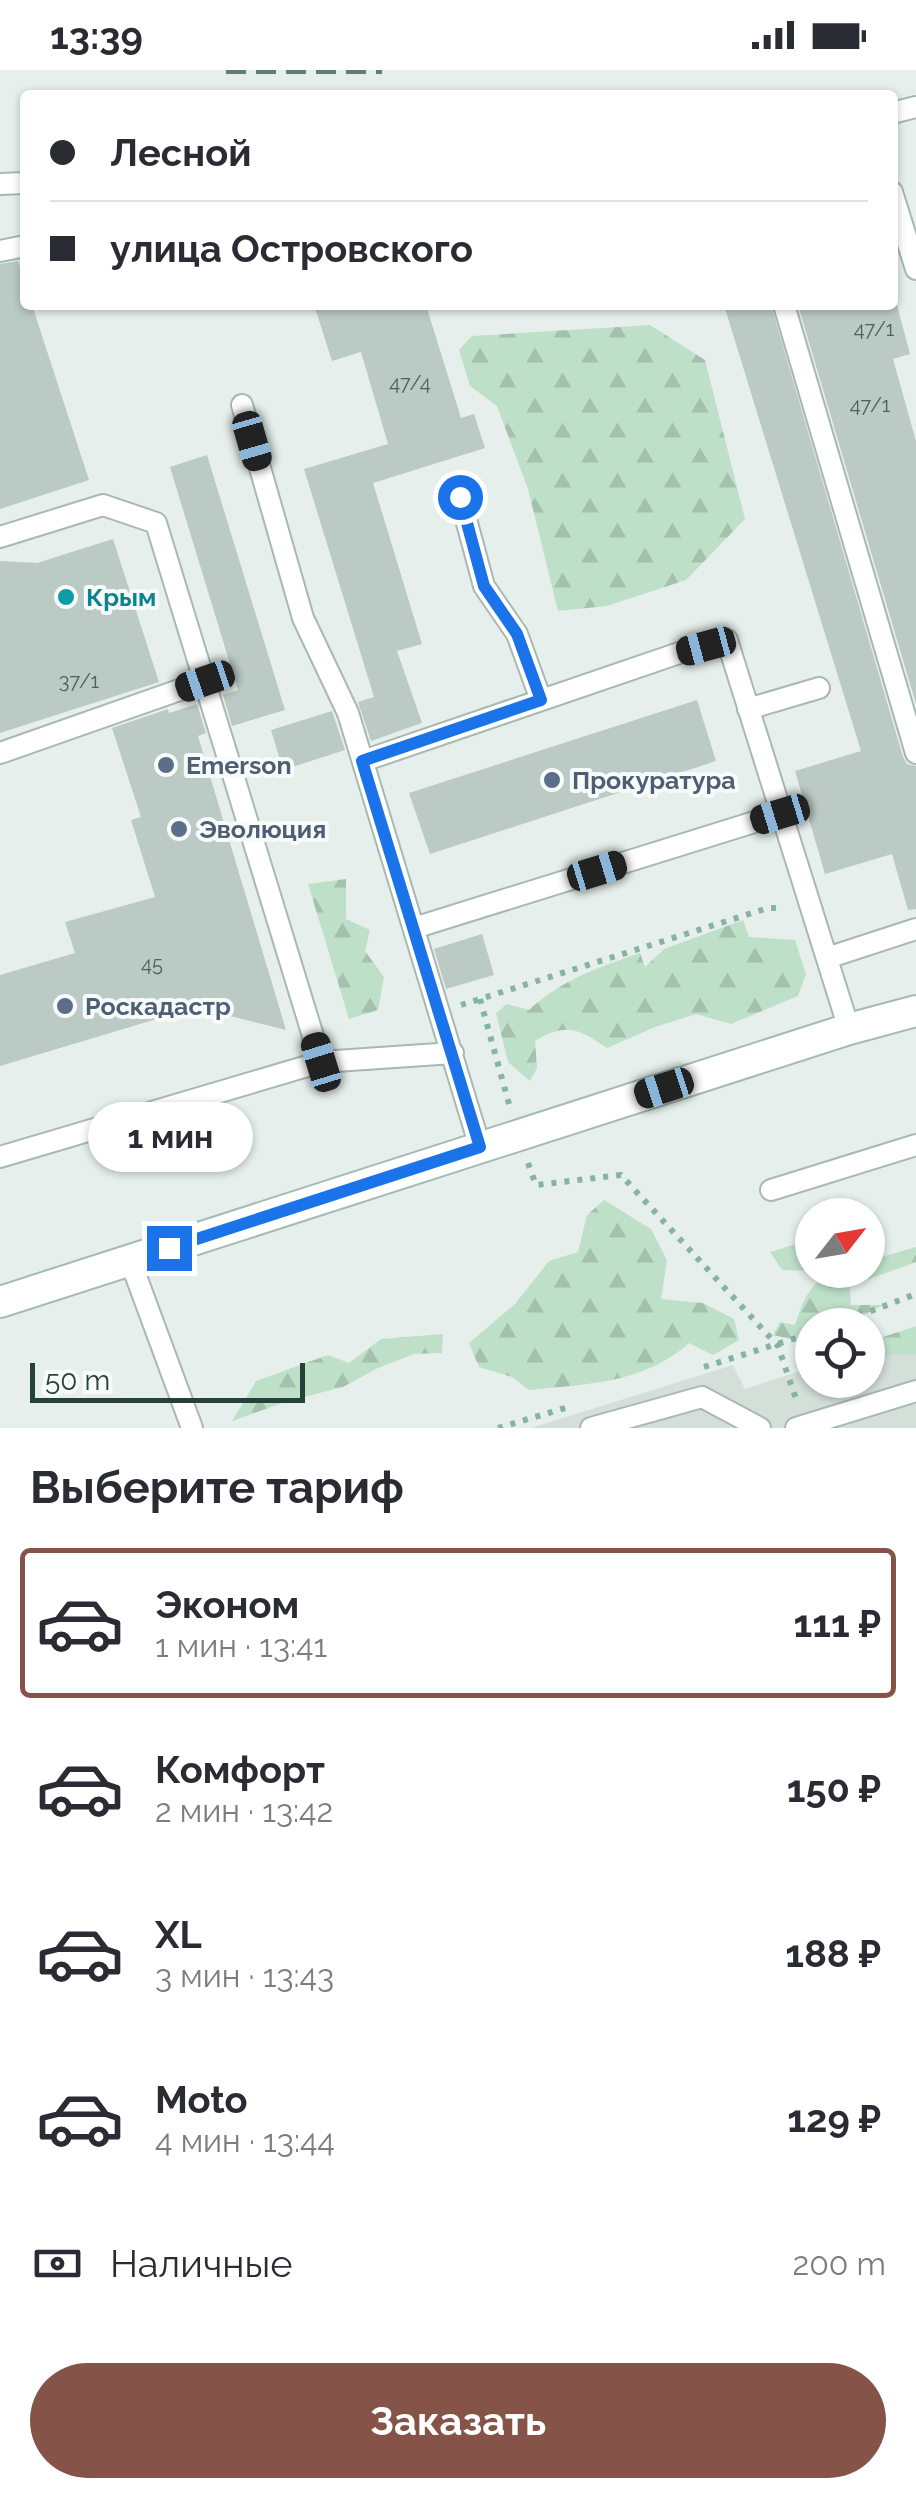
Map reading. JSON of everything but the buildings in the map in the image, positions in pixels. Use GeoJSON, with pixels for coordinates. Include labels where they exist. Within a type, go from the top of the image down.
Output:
{"type":"FeatureCollection","features":[{"type":"Feature","properties":{"kind":"main road"},"geometry":{"type":"LineString","coordinates":[[0,1302],[848,1029],[916,1011]]}},
{"type":"Feature","properties":{"kind":"lane"},"geometry":{"type":"LineString","coordinates":[[898,211],[916,269]]}},
{"type":"Feature","properties":{"kind":"lane"},"geometry":{"type":"LineString","coordinates":[[785,310],[916,753]]}},
{"type":"Feature","properties":{"kind":"lane"},"geometry":{"type":"LineString","coordinates":[[242,405],[303,618],[348,713],[480,1147]]}},
{"type":"Feature","properties":{"kind":"lane"},"geometry":{"type":"LineString","coordinates":[[460,497],[484,586],[517,634],[541,700]]}},
{"type":"Feature","properties":{"kind":"lane"},"geometry":{"type":"LineString","coordinates":[[0,536],[103,505],[156,523],[321,1062]]}},
{"type":"Feature","properties":{"kind":"lane"},"geometry":{"type":"LineString","coordinates":[[362,761],[727,640],[848,1029]]}},
{"type":"Feature","properties":{"kind":"lane"},"geometry":{"type":"LineString","coordinates":[[0,753],[205,681]]}},
{"type":"Feature","properties":{"kind":"lane"},"geometry":{"type":"LineString","coordinates":[[748,709],[819,688]]}},
{"type":"Feature","properties":{"kind":"lane"},"geometry":{"type":"LineString","coordinates":[[414,928],[780,814]]}},
{"type":"Feature","properties":{"kind":"lane"},"geometry":{"type":"LineString","coordinates":[[827,958],[916,929]]}},
{"type":"Feature","properties":{"kind":"lane"},"geometry":{"type":"LineString","coordinates":[[0,1157],[321,1062],[453,1053]]}},
{"type":"Feature","properties":{"kind":"lane"},"geometry":{"type":"LineString","coordinates":[[771,1190],[916,1145]]}},
{"type":"Feature","properties":{"kind":"lane"},"geometry":{"type":"LineString","coordinates":[[130,1260],[192,1428]]}},
{"type":"Feature","properties":{"kind":"lane"},"geometry":{"type":"LineString","coordinates":[[800,1427],[916,1391]]}},
{"type":"Feature","properties":{"kind":"lane"},"geometry":{"type":"LineString","coordinates":[[590,1428],[702,1397],[760,1428]]}},
{"type":"Feature","properties":{"kind":"path"},"geometry":{"type":"LineString","coordinates":[[440,1011],[768,908],[810,908]]}},
{"type":"Feature","properties":{"kind":"path"},"geometry":{"type":"LineString","coordinates":[[480,999],[536,1185],[621,1174],[778,1346],[800,1427]]}},
{"type":"Feature","properties":{"kind":"path"},"geometry":{"type":"LineString","coordinates":[[879,1308],[916,1294]]}},
{"type":"Feature","properties":{"kind":"path"},"geometry":{"type":"LineString","coordinates":[[778,1346],[795,1340]]}},
{"type":"Feature","properties":{"kind":"shaded area"},"geometry":{"type":"Polygon","coordinates":[[[916,1333],[916,1428],[531,1428],[733,1365],[745,1389],[795,1373],[795,1398],[885,1398],[885,1343],[916,1333]]]}},
{"type":"Feature","properties":{"kind":"green space"},"geometry":{"type":"Polygon","coordinates":[[[650,325],[705,360],[745,519],[686,580],[607,606],[558,611],[528,489],[497,406],[470,386],[459,350],[472,336],[650,325]]]}},
{"type":"Feature","properties":{"kind":"green space"},"geometry":{"type":"Polygon","coordinates":[[[346,879],[346,919],[370,930],[365,951],[384,977],[378,1010],[349,1019],[308,884],[346,879]]]}},
{"type":"Feature","properties":{"kind":"green space"},"geometry":{"type":"Polygon","coordinates":[[[743,920],[749,937],[795,940],[806,974],[798,996],[731,1024],[696,1014],[607,1048],[580,1032],[555,1031],[535,1041],[537,1068],[530,1081],[508,1062],[496,1013],[507,1004],[529,1010],[554,990],[595,969],[640,953],[645,967],[664,949],[743,920]]]}},
{"type":"Feature","properties":{"kind":"green space"},"geometry":{"type":"Polygon","coordinates":[[[604,1200],[651,1229],[667,1260],[661,1299],[703,1303],[734,1319],[739,1340],[713,1355],[689,1343],[653,1367],[613,1380],[571,1386],[529,1390],[512,1377],[479,1367],[469,1343],[515,1304],[549,1261],[578,1252],[587,1215],[604,1200]]]}},
{"type":"Feature","properties":{"kind":"green space"},"geometry":{"type":"Polygon","coordinates":[[[795,1244],[795,1270],[782,1270],[770,1252],[795,1244]]]}},
{"type":"Feature","properties":{"kind":"green space"},"geometry":{"type":"Polygon","coordinates":[[[916,1247],[916,1262],[885,1273],[885,1256],[916,1247]]]}},
{"type":"Feature","properties":{"kind":"green space"},"geometry":{"type":"Polygon","coordinates":[[[812,1288],[850,1288],[851,1305],[884,1305],[802,1308],[812,1288]]]}},
{"type":"Feature","properties":{"kind":"green space"},"geometry":{"type":"Polygon","coordinates":[[[780,1322],[795,1325],[795,1340],[773,1335],[780,1322]]]}},
{"type":"Feature","properties":{"kind":"green space"},"geometry":{"type":"Polygon","coordinates":[[[916,1326],[916,1354],[885,1357],[885,1336],[916,1326]]]}},
{"type":"Feature","properties":{"kind":"green space"},"geometry":{"type":"Polygon","coordinates":[[[443,1334],[442,1353],[414,1354],[343,1387],[232,1421],[256,1381],[328,1355],[349,1363],[381,1339],[443,1334]]]}},
{"type":"Feature","properties":{"kind":"railway"},"geometry":{"type":"LineString","coordinates":[[226,70],[382,70]]}},
{"type":"Feature","properties":{"kind":"place","name":"Крым"},"geometry":{"type":"Point","coordinates":[66,597]}},
{"type":"Feature","properties":{"kind":"place","name":"Emerson"},"geometry":{"type":"Point","coordinates":[166,765]}},
{"type":"Feature","properties":{"kind":"place","name":"Прокуратура"},"geometry":{"type":"Point","coordinates":[552,780]}},
{"type":"Feature","properties":{"kind":"place","name":"Эволюция"},"geometry":{"type":"Point","coordinates":[179,829]}},
{"type":"Feature","properties":{"kind":"place","name":"Роскадастр"},"geometry":{"type":"Point","coordinates":[65,1006]}},
{"type":"Feature","properties":{"kind":"route"},"geometry":{"type":"LineString","coordinates":[[169,1248],[480,1147],[362,761],[541,700],[517,634],[484,586],[460,497]]}}]}
